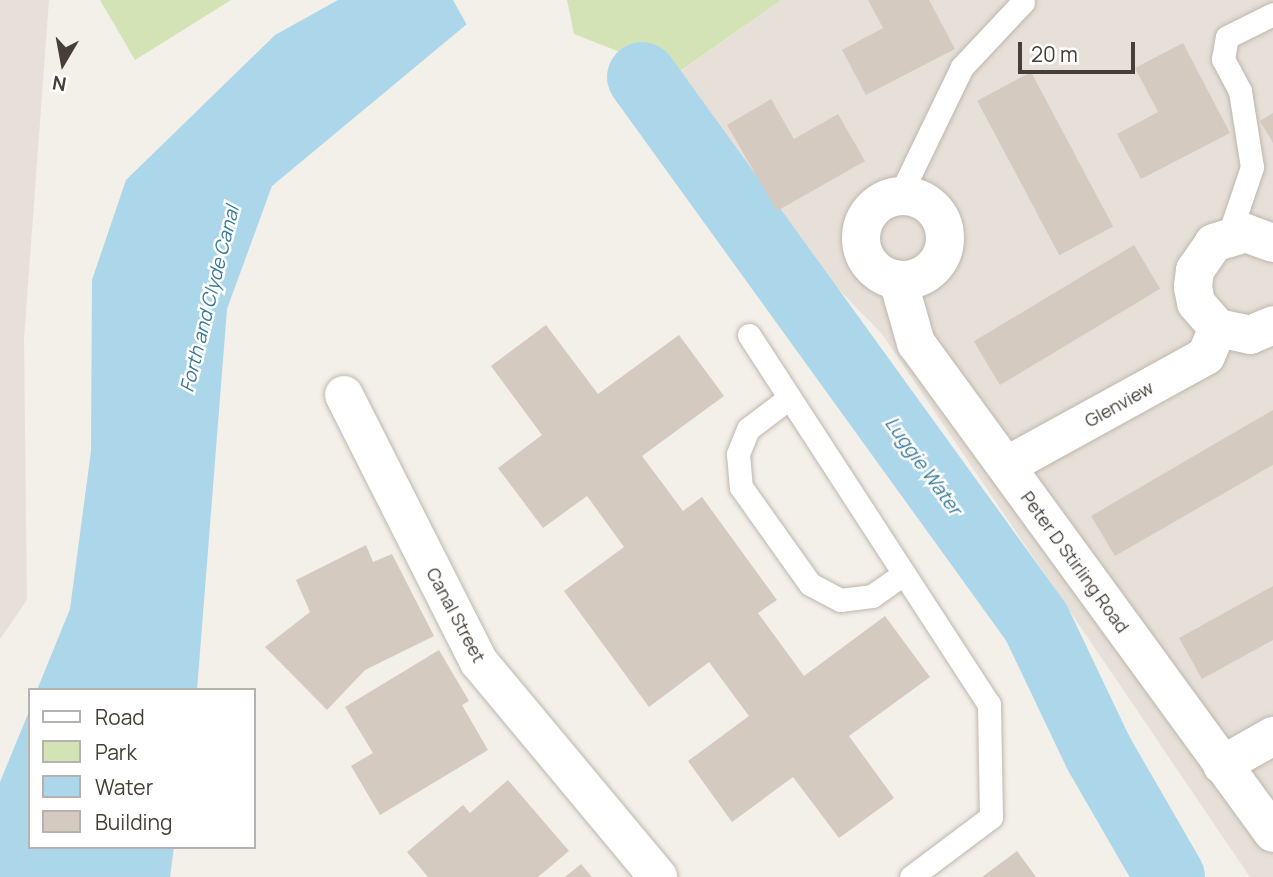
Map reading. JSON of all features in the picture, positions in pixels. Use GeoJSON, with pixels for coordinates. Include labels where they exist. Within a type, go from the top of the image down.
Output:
{"type":"FeatureCollection","features":[{"type":"Feature","properties":{"kind":"street"},"geometry":{"type":"LineString","coordinates":[[900,195],[914,197],[937,212],[946,239],[925,274],[898,280],[873,268],[862,230],[875,206],[900,195]]}},
{"type":"Feature","properties":{"kind":"street"},"geometry":{"type":"LineString","coordinates":[[1273,243],[1229,235],[1202,255],[1194,278],[1196,303],[1218,328],[1251,335],[1273,325]]}},
{"type":"Feature","properties":{"kind":"street","name":"Peter D Stirling Road"},"geometry":{"type":"LineString","coordinates":[[898,280],[916,343],[1273,833]]}},
{"type":"Feature","properties":{"kind":"street","name":"Glenview"},"geometry":{"type":"LineString","coordinates":[[1006,466],[1206,356],[1218,328]]}},
{"type":"Feature","properties":{"kind":"street","name":"Canal Street"},"geometry":{"type":"LineString","coordinates":[[344,395],[479,662],[658,877]]}},
{"type":"Feature","properties":{"kind":"street"},"geometry":{"type":"LineString","coordinates":[[1222,765],[1273,736]]}},
{"type":"Feature","properties":{"kind":"lane"},"geometry":{"type":"LineString","coordinates":[[900,195],[962,67],[1023,2]]}},
{"type":"Feature","properties":{"kind":"lane"},"geometry":{"type":"LineString","coordinates":[[1229,235],[1252,167],[1240,91],[1223,59],[1227,37],[1273,14]]}},
{"type":"Feature","properties":{"kind":"lane"},"geometry":{"type":"LineString","coordinates":[[749,335],[989,704],[991,817],[911,877]]}},
{"type":"Feature","properties":{"kind":"lane"},"geometry":{"type":"LineString","coordinates":[[789,398],[748,429],[738,453],[741,487],[810,584],[840,600],[872,596],[904,574]]}},
{"type":"Feature","properties":{"kind":"shaded area"},"geometry":{"type":"Polygon","coordinates":[[[0,0],[49,0],[24,339],[27,600],[0,639],[0,0]]]}},
{"type":"Feature","properties":{"kind":"shaded area"},"geometry":{"type":"Polygon","coordinates":[[[781,0],[1273,0],[1273,877],[1250,877],[882,334],[786,235],[677,74],[781,0]]]}},
{"type":"Feature","properties":{"kind":"green space"},"geometry":{"type":"Polygon","coordinates":[[[100,0],[231,0],[135,60],[100,0]]]}},
{"type":"Feature","properties":{"kind":"green space"},"geometry":{"type":"Polygon","coordinates":[[[567,0],[781,0],[676,74],[574,34],[567,0]]]}},
{"type":"Feature","properties":{"kind":"water","name":"Forth and Clyde Canal"},"geometry":{"type":"Polygon","coordinates":[[[338,0],[506,0],[467,24],[272,186],[227,309],[197,688],[38,688],[70,609],[91,451],[92,280],[126,180],[275,35],[338,0]]]}},
{"type":"Feature","properties":{"kind":"water"},"geometry":{"type":"Polygon","coordinates":[[[28,714],[28,849],[174,849],[170,877],[0,877],[0,782],[28,714]]]}},
{"type":"Feature","properties":{"kind":"pier"},"geometry":{"type":"Polygon","coordinates":[[[453,0],[509,0],[468,27],[453,0]]]}},
{"type":"Feature","properties":{"kind":"building"},"geometry":{"type":"Polygon","coordinates":[[[868,0],[929,0],[955,49],[866,95],[842,50],[883,28],[868,0]]]}},
{"type":"Feature","properties":{"kind":"building"},"geometry":{"type":"Polygon","coordinates":[[[1183,43],[1230,133],[1141,179],[1117,134],[1158,112],[1135,68],[1183,43]]]}},
{"type":"Feature","properties":{"kind":"building"},"geometry":{"type":"Polygon","coordinates":[[[1031,72],[1113,227],[1059,255],[977,101],[1031,72]]]}},
{"type":"Feature","properties":{"kind":"building"},"geometry":{"type":"Polygon","coordinates":[[[771,99],[794,139],[838,114],[865,161],[777,211],[727,125],[771,99]]]}},
{"type":"Feature","properties":{"kind":"building"},"geometry":{"type":"Polygon","coordinates":[[[1273,113],[1273,143],[1260,121],[1273,113]]]}},
{"type":"Feature","properties":{"kind":"building"},"geometry":{"type":"Polygon","coordinates":[[[1134,245],[1160,289],[1000,385],[974,341],[1134,245]]]}},
{"type":"Feature","properties":{"kind":"building"},"geometry":{"type":"Polygon","coordinates":[[[546,325],[598,394],[679,335],[724,396],[642,456],[683,511],[702,497],[777,600],[758,613],[804,676],[885,616],[930,677],[849,736],[894,798],[839,838],[793,777],[732,822],[688,761],[749,716],[709,662],[649,707],[564,591],[624,547],[587,496],[543,528],[498,468],[542,435],[491,366],[546,325]]]}},
{"type":"Feature","properties":{"kind":"building"},"geometry":{"type":"Polygon","coordinates":[[[1273,410],[1273,465],[1115,556],[1091,516],[1273,410]]]}},
{"type":"Feature","properties":{"kind":"building"},"geometry":{"type":"Polygon","coordinates":[[[366,545],[373,562],[392,554],[434,636],[365,670],[327,710],[265,647],[310,612],[296,580],[366,545]]]}},
{"type":"Feature","properties":{"kind":"building"},"geometry":{"type":"Polygon","coordinates":[[[1273,586],[1273,640],[1202,679],[1179,638],[1273,586]]]}},
{"type":"Feature","properties":{"kind":"building"},"geometry":{"type":"Polygon","coordinates":[[[439,650],[469,701],[462,705],[488,750],[380,815],[351,766],[373,753],[345,707],[439,650]]]}},
{"type":"Feature","properties":{"kind":"building"},"geometry":{"type":"Polygon","coordinates":[[[508,780],[569,851],[538,877],[428,877],[407,852],[463,805],[470,813],[508,780]]]}},
{"type":"Feature","properties":{"kind":"building"},"geometry":{"type":"Polygon","coordinates":[[[1017,851],[1036,877],[982,877],[1017,851]]]}},
{"type":"Feature","properties":{"kind":"building"},"geometry":{"type":"Polygon","coordinates":[[[581,864],[592,877],[565,877],[581,864]]]}},
{"type":"Feature","properties":{"kind":"waterway","name":"Luggie Water"},"geometry":{"type":"LineString","coordinates":[[642,77],[1036,622],[1099,754],[1170,877]]}}]}
